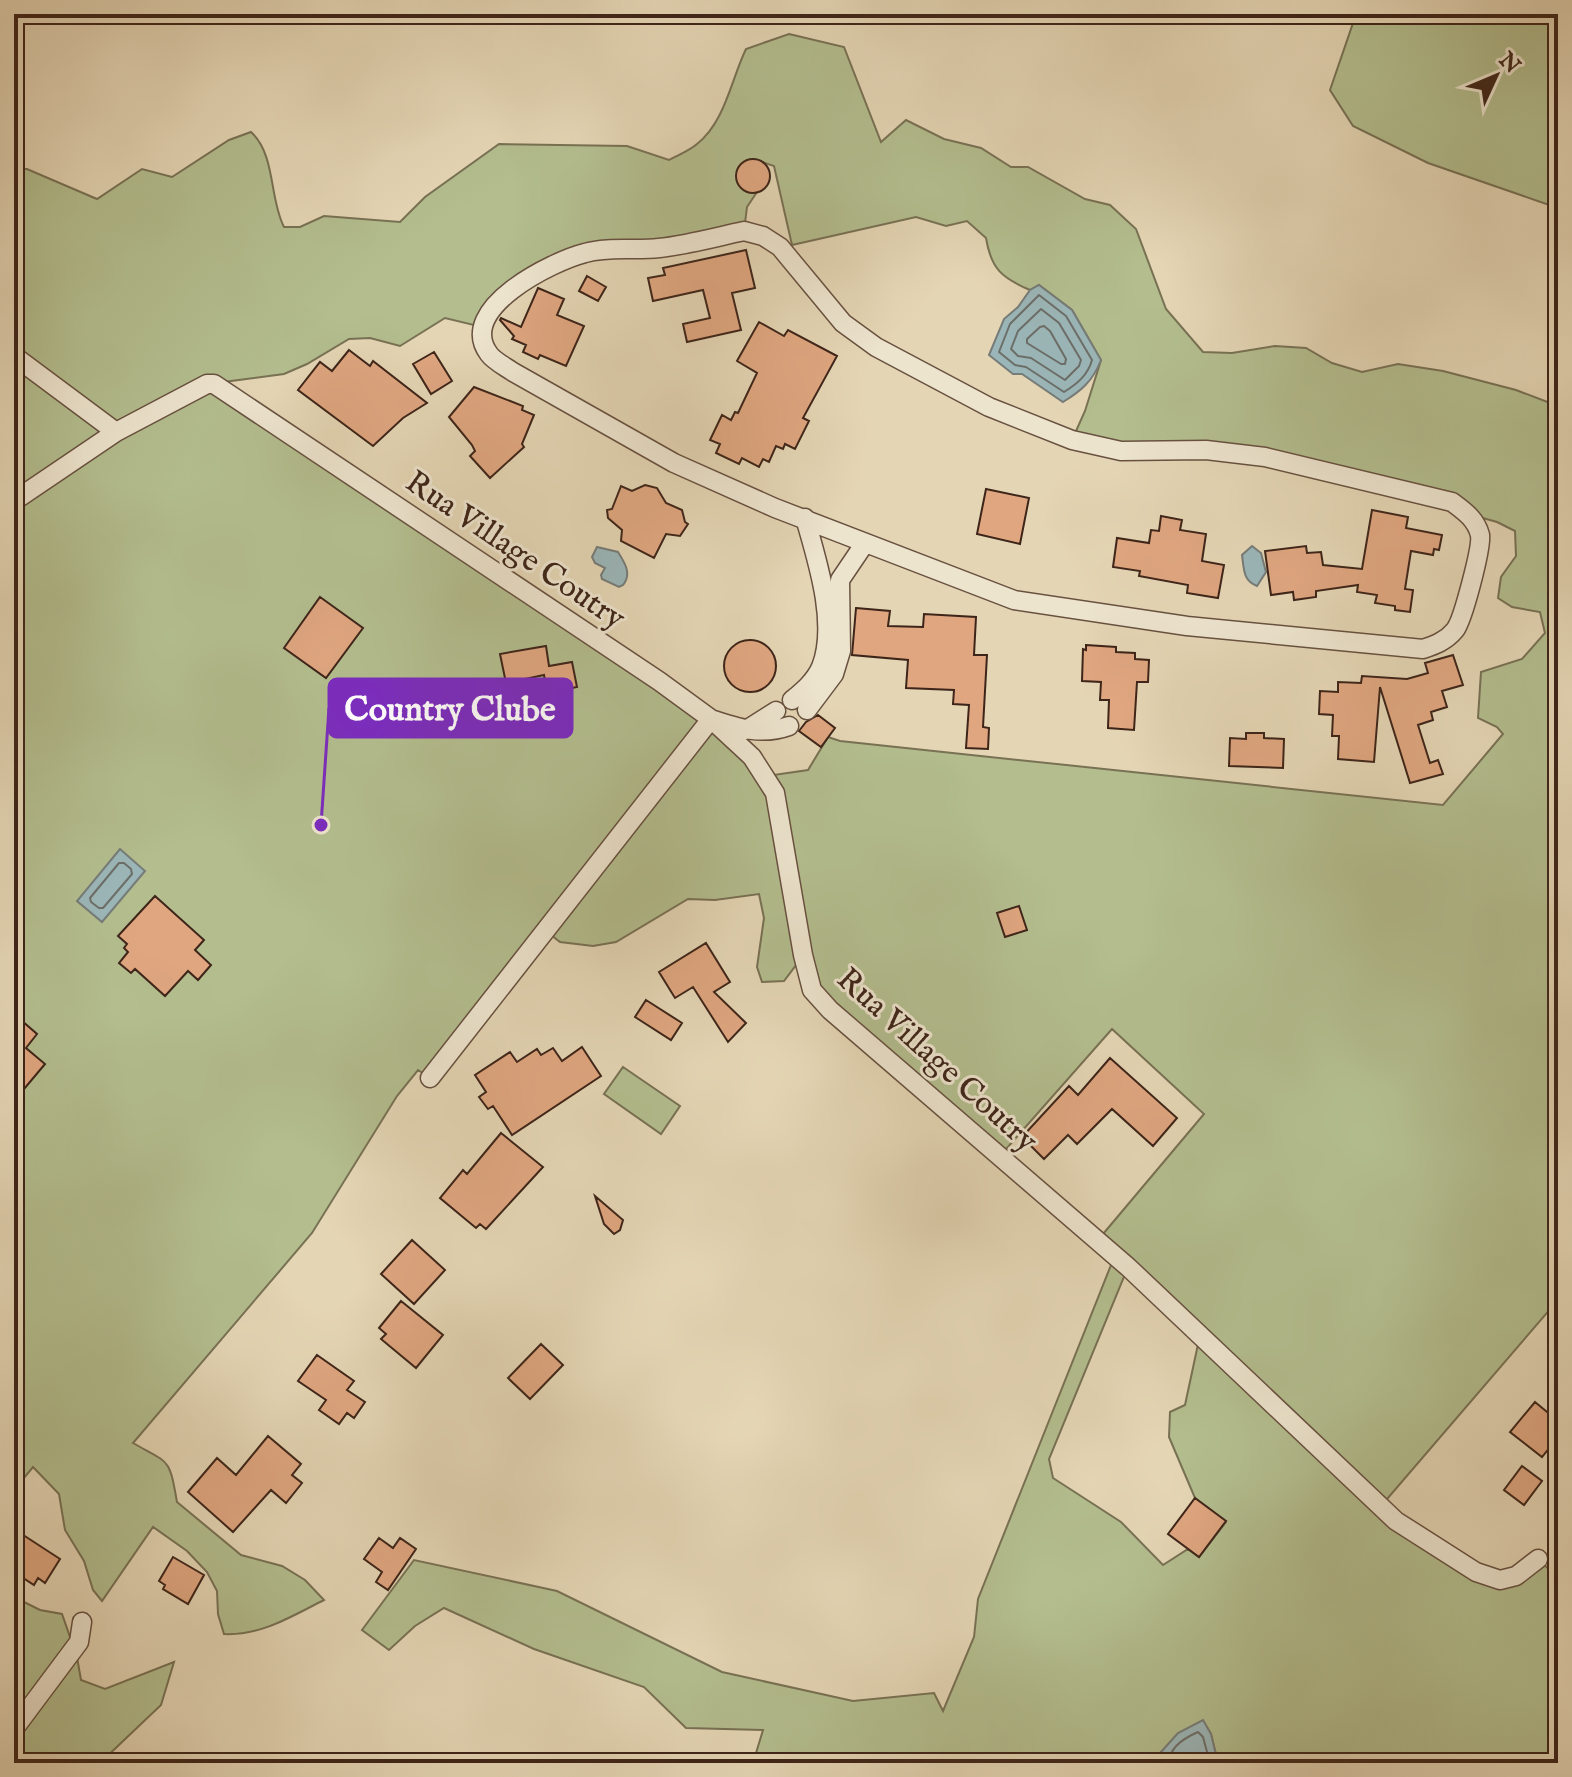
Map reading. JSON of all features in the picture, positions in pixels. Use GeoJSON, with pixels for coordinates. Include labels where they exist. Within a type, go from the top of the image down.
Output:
{"type":"FeatureCollection","features":[{"type":"Feature","properties":{"kind":"street"},"geometry":{"type":"LineString","coordinates":[[744,231],[763,236],[780,247],[843,323],[876,347],[989,407],[1072,440],[1121,451],[1206,450],[1265,457],[1452,502],[1471,516],[1480,536],[1464,614],[1455,630],[1440,643],[1423,649],[1187,626],[1014,600],[865,543],[775,508],[674,463],[513,372],[489,355],[482,338],[482,327],[490,310],[503,297],[549,266],[588,252],[659,248],[744,231]]}},
{"type":"Feature","properties":{"kind":"street"},"geometry":{"type":"LineString","coordinates":[[14,356],[116,432],[14,501]]}},
{"type":"Feature","properties":{"kind":"street","name":"Rua Village Coutry"},"geometry":{"type":"LineString","coordinates":[[116,432],[207,384],[214,384],[659,681],[711,719],[752,757],[775,793],[812,990],[830,1010],[1122,1261],[1396,1521],[1476,1572],[1500,1580],[1516,1576],[1538,1559]]}},
{"type":"Feature","properties":{"kind":"street"},"geometry":{"type":"LineString","coordinates":[[805,518],[820,571],[826,624],[825,650],[820,669],[800,705],[834,674],[841,651],[840,580],[865,543]]}},
{"type":"Feature","properties":{"kind":"street"},"geometry":{"type":"LineString","coordinates":[[430,1078],[711,719],[746,730],[774,731],[783,718]]}},
{"type":"Feature","properties":{"kind":"street"},"geometry":{"type":"LineString","coordinates":[[14,1729],[79,1642],[82,1622]]}},
{"type":"Feature","properties":{"kind":"green space"},"geometry":{"type":"Polygon","coordinates":[[[1331,14],[1558,14],[1558,208],[1428,163],[1353,126],[1330,90],[1353,23],[1331,14]]]}},
{"type":"Feature","properties":{"kind":"green space"},"geometry":{"type":"Polygon","coordinates":[[[789,34],[844,47],[881,142],[906,120],[944,139],[981,148],[1011,167],[1028,167],[1085,199],[1110,205],[1136,229],[1166,309],[1203,352],[1232,353],[1275,346],[1306,348],[1332,363],[1362,372],[1398,364],[1443,371],[1516,390],[1558,406],[1558,1300],[1381,1506],[1500,1579],[1538,1559],[1558,1578],[1558,1763],[1218,1763],[1211,1734],[1203,1721],[1161,1752],[1161,1763],[753,1763],[763,1730],[686,1728],[644,1687],[534,1649],[444,1608],[415,1626],[389,1650],[362,1630],[414,1560],[557,1591],[722,1672],[853,1701],[934,1693],[943,1711],[974,1637],[978,1599],[1115,1255],[1098,1240],[1204,1114],[1112,1029],[1000,1156],[830,1010],[803,956],[784,981],[762,982],[757,967],[764,918],[759,894],[715,900],[688,899],[616,942],[593,946],[560,942],[546,931],[430,1078],[418,1070],[397,1096],[312,1233],[133,1443],[166,1464],[177,1502],[241,1555],[282,1566],[305,1580],[324,1600],[263,1628],[224,1634],[218,1614],[217,1591],[207,1572],[187,1551],[153,1527],[102,1601],[93,1590],[84,1561],[65,1530],[59,1494],[33,1467],[14,1490],[14,169],[27,169],[97,199],[142,169],[172,177],[229,140],[251,132],[265,152],[284,227],[300,227],[324,216],[400,222],[425,197],[499,144],[627,146],[669,160],[707,135],[721,112],[746,49],[789,34]],[[753,159],[745,162],[737,172],[743,187],[757,192],[747,207],[744,231],[549,266],[482,327],[445,318],[400,346],[370,338],[349,339],[284,374],[216,383],[659,681],[767,776],[808,770],[828,737],[840,741],[1443,805],[1503,734],[1497,727],[1478,718],[1481,672],[1522,659],[1545,633],[1540,612],[1512,607],[1498,598],[1501,577],[1516,556],[1515,531],[1497,522],[1265,457],[1072,440],[1101,360],[1072,310],[1039,285],[1030,290],[999,271],[991,258],[986,238],[967,221],[946,226],[916,217],[792,245],[774,166],[753,159]],[[1128,1267],[1049,1459],[1053,1478],[1121,1522],[1163,1565],[1188,1549],[1199,1557],[1226,1522],[1195,1498],[1169,1437],[1170,1412],[1185,1405],[1200,1335],[1128,1267]]]}},
{"type":"Feature","properties":{"kind":"green space"},"geometry":{"type":"Polygon","coordinates":[[[623,1067],[680,1106],[661,1134],[604,1094],[623,1067]]]}},
{"type":"Feature","properties":{"kind":"green space"},"geometry":{"type":"Polygon","coordinates":[[[14,1597],[40,1610],[62,1614],[77,1657],[81,1680],[105,1689],[174,1662],[161,1705],[100,1763],[14,1763],[14,1597]]]}},
{"type":"Feature","properties":{"kind":"water"},"geometry":{"type":"Polygon","coordinates":[[[1039,285],[1072,310],[1101,360],[1086,385],[1063,402],[1022,374],[1013,374],[989,355],[1004,319],[1018,307],[1030,290],[1039,285]]]}},
{"type":"Feature","properties":{"kind":"water"},"geometry":{"type":"Polygon","coordinates":[[[1252,546],[1261,553],[1266,572],[1257,586],[1247,578],[1243,565],[1242,555],[1252,546]]]}},
{"type":"Feature","properties":{"kind":"water"},"geometry":{"type":"Polygon","coordinates":[[[597,547],[618,552],[627,573],[623,585],[619,587],[602,579],[605,568],[595,563],[592,557],[597,547]]]}},
{"type":"Feature","properties":{"kind":"water"},"geometry":{"type":"Polygon","coordinates":[[[120,849],[145,871],[102,922],[77,901],[120,849]]]}},
{"type":"Feature","properties":{"kind":"water"},"geometry":{"type":"Polygon","coordinates":[[[1203,1720],[1211,1734],[1218,1763],[1161,1763],[1161,1752],[1178,1733],[1203,1720]]]}},
{"type":"Feature","properties":{"kind":"building"},"geometry":{"type":"Polygon","coordinates":[[[753,159],[765,164],[770,176],[765,188],[753,193],[741,188],[736,176],[741,164],[753,159]]]}},
{"type":"Feature","properties":{"kind":"building"},"geometry":{"type":"Polygon","coordinates":[[[746,250],[755,288],[732,293],[741,330],[687,342],[683,324],[710,318],[703,290],[653,301],[648,278],[665,275],[663,268],[746,250]]]}},
{"type":"Feature","properties":{"kind":"building"},"geometry":{"type":"Polygon","coordinates":[[[587,276],[606,287],[598,301],[579,291],[587,276]]]}},
{"type":"Feature","properties":{"kind":"building"},"geometry":{"type":"Polygon","coordinates":[[[538,288],[564,299],[557,315],[584,326],[566,366],[540,355],[538,359],[523,352],[526,345],[512,339],[514,336],[500,320],[521,327],[538,288]]]}},
{"type":"Feature","properties":{"kind":"building"},"geometry":{"type":"Polygon","coordinates":[[[759,322],[784,336],[788,330],[837,356],[803,418],[809,421],[795,449],[785,444],[783,449],[776,446],[769,462],[763,459],[759,467],[742,458],[739,464],[716,453],[720,444],[710,440],[722,415],[731,420],[735,412],[738,413],[757,373],[737,361],[759,322]]]}},
{"type":"Feature","properties":{"kind":"building"},"geometry":{"type":"Polygon","coordinates":[[[349,350],[370,366],[373,361],[427,403],[403,418],[373,446],[298,390],[320,362],[332,371],[349,350]]]}},
{"type":"Feature","properties":{"kind":"building"},"geometry":{"type":"Polygon","coordinates":[[[434,352],[452,381],[431,394],[413,364],[434,352]]]}},
{"type":"Feature","properties":{"kind":"building"},"geometry":{"type":"Polygon","coordinates":[[[474,387],[523,406],[522,410],[534,415],[522,444],[524,447],[490,478],[470,456],[475,451],[472,445],[449,417],[474,387]]]}},
{"type":"Feature","properties":{"kind":"building"},"geometry":{"type":"Polygon","coordinates":[[[645,485],[657,488],[666,503],[682,510],[688,524],[680,536],[666,534],[654,558],[621,541],[622,530],[608,518],[607,510],[612,509],[621,486],[632,491],[645,485]]]}},
{"type":"Feature","properties":{"kind":"building"},"geometry":{"type":"Polygon","coordinates":[[[986,489],[1029,498],[1020,544],[977,534],[986,489]]]}},
{"type":"Feature","properties":{"kind":"building"},"geometry":{"type":"Polygon","coordinates":[[[1372,510],[1408,517],[1406,528],[1442,535],[1439,550],[1434,549],[1433,555],[1411,551],[1405,589],[1413,590],[1410,612],[1375,603],[1377,595],[1357,592],[1358,585],[1316,591],[1316,597],[1294,600],[1293,592],[1271,595],[1265,551],[1306,546],[1307,553],[1321,552],[1323,565],[1362,569],[1372,510]]]}},
{"type":"Feature","properties":{"kind":"building"},"geometry":{"type":"Polygon","coordinates":[[[1161,516],[1182,520],[1180,530],[1206,534],[1202,561],[1224,565],[1218,598],[1187,593],[1188,585],[1139,576],[1140,571],[1113,567],[1117,538],[1149,543],[1151,530],[1159,531],[1161,516]]]}},
{"type":"Feature","properties":{"kind":"building"},"geometry":{"type":"Polygon","coordinates":[[[320,597],[363,628],[326,678],[284,648],[320,597]]]}},
{"type":"Feature","properties":{"kind":"building"},"geometry":{"type":"Polygon","coordinates":[[[856,608],[890,611],[888,626],[923,627],[924,614],[976,617],[974,655],[987,655],[983,727],[989,728],[988,749],[966,748],[969,705],[953,704],[954,690],[906,688],[908,660],[852,655],[856,608]]]}},
{"type":"Feature","properties":{"kind":"building"},"geometry":{"type":"Polygon","coordinates":[[[750,640],[768,648],[776,666],[768,684],[750,692],[732,684],[724,666],[732,648],[750,640]]]}},
{"type":"Feature","properties":{"kind":"building"},"geometry":{"type":"Polygon","coordinates":[[[1086,645],[1116,647],[1116,652],[1135,653],[1135,659],[1149,660],[1148,682],[1137,682],[1134,730],[1108,728],[1109,700],[1100,700],[1101,682],[1082,681],[1083,649],[1086,650],[1086,645]]]}},
{"type":"Feature","properties":{"kind":"building"},"geometry":{"type":"Polygon","coordinates":[[[546,646],[549,666],[572,662],[577,687],[547,693],[544,675],[506,683],[500,654],[546,646]]]}},
{"type":"Feature","properties":{"kind":"building"},"geometry":{"type":"Polygon","coordinates":[[[1453,655],[1463,685],[1442,691],[1447,707],[1431,712],[1433,720],[1418,725],[1430,763],[1438,760],[1443,774],[1410,783],[1380,687],[1374,762],[1338,759],[1339,736],[1332,736],[1333,715],[1319,714],[1320,691],[1338,692],[1338,682],[1361,683],[1362,676],[1407,679],[1428,673],[1425,663],[1453,655]]]}},
{"type":"Feature","properties":{"kind":"building"},"geometry":{"type":"Polygon","coordinates":[[[818,715],[835,728],[821,747],[799,731],[818,715]]]}},
{"type":"Feature","properties":{"kind":"building"},"geometry":{"type":"Polygon","coordinates":[[[1246,733],[1264,733],[1264,738],[1284,739],[1283,768],[1229,766],[1230,738],[1246,739],[1246,733]]]}},
{"type":"Feature","properties":{"kind":"building"},"geometry":{"type":"Polygon","coordinates":[[[155,896],[204,940],[195,950],[211,965],[198,980],[188,971],[165,996],[135,969],[131,973],[119,963],[128,952],[124,948],[127,944],[118,936],[155,896]]]}},
{"type":"Feature","properties":{"kind":"building"},"geometry":{"type":"Polygon","coordinates":[[[1019,906],[1027,930],[1005,937],[997,913],[1019,906]]]}},
{"type":"Feature","properties":{"kind":"building"},"geometry":{"type":"Polygon","coordinates":[[[706,943],[730,982],[714,992],[746,1023],[728,1042],[693,987],[675,998],[659,972],[706,943]]]}},
{"type":"Feature","properties":{"kind":"building"},"geometry":{"type":"Polygon","coordinates":[[[646,1000],[682,1023],[671,1040],[635,1017],[646,1000]]]}},
{"type":"Feature","properties":{"kind":"building"},"geometry":{"type":"Polygon","coordinates":[[[14,1014],[37,1034],[26,1048],[45,1064],[14,1101],[14,1014]]]}},
{"type":"Feature","properties":{"kind":"building"},"geometry":{"type":"Polygon","coordinates":[[[582,1047],[601,1076],[512,1135],[493,1106],[488,1109],[479,1097],[486,1092],[475,1075],[510,1052],[517,1062],[537,1049],[541,1055],[553,1048],[562,1061],[582,1047]]]}},
{"type":"Feature","properties":{"kind":"building"},"geometry":{"type":"Polygon","coordinates":[[[1110,1058],[1177,1118],[1153,1146],[1112,1109],[1077,1144],[1068,1135],[1044,1159],[1022,1137],[1069,1086],[1078,1095],[1110,1058]]]}},
{"type":"Feature","properties":{"kind":"building"},"geometry":{"type":"Polygon","coordinates":[[[501,1133],[543,1167],[486,1229],[480,1224],[476,1228],[440,1198],[463,1170],[467,1174],[501,1133]]]}},
{"type":"Feature","properties":{"kind":"building"},"geometry":{"type":"Polygon","coordinates":[[[595,1196],[623,1220],[620,1230],[614,1234],[604,1224],[595,1196]]]}},
{"type":"Feature","properties":{"kind":"building"},"geometry":{"type":"Polygon","coordinates":[[[412,1240],[445,1270],[414,1304],[381,1274],[412,1240]]]}},
{"type":"Feature","properties":{"kind":"building"},"geometry":{"type":"Polygon","coordinates":[[[401,1301],[443,1335],[416,1368],[381,1339],[386,1334],[379,1328],[401,1301]]]}},
{"type":"Feature","properties":{"kind":"building"},"geometry":{"type":"Polygon","coordinates":[[[541,1344],[563,1365],[530,1399],[508,1378],[541,1344]]]}},
{"type":"Feature","properties":{"kind":"building"},"geometry":{"type":"Polygon","coordinates":[[[317,1355],[354,1381],[347,1390],[365,1402],[354,1418],[347,1413],[339,1424],[319,1410],[326,1400],[298,1381],[317,1355]]]}},
{"type":"Feature","properties":{"kind":"building"},"geometry":{"type":"Polygon","coordinates":[[[1535,1402],[1558,1421],[1558,1437],[1542,1457],[1510,1432],[1535,1402]]]}},
{"type":"Feature","properties":{"kind":"building"},"geometry":{"type":"Polygon","coordinates":[[[268,1436],[301,1464],[292,1475],[302,1483],[286,1503],[271,1490],[233,1532],[188,1492],[217,1458],[236,1475],[268,1436]]]}},
{"type":"Feature","properties":{"kind":"building"},"geometry":{"type":"Polygon","coordinates":[[[1522,1466],[1542,1481],[1524,1505],[1504,1490],[1522,1466]]]}},
{"type":"Feature","properties":{"kind":"building"},"geometry":{"type":"Polygon","coordinates":[[[1195,1498],[1226,1521],[1199,1557],[1168,1534],[1195,1498]]]}},
{"type":"Feature","properties":{"kind":"building"},"geometry":{"type":"Polygon","coordinates":[[[14,1529],[60,1559],[45,1583],[38,1578],[34,1585],[14,1572],[14,1529]]]}},
{"type":"Feature","properties":{"kind":"building"},"geometry":{"type":"Polygon","coordinates":[[[379,1538],[393,1548],[400,1538],[416,1549],[388,1590],[376,1582],[382,1572],[364,1559],[379,1538]]]}},
{"type":"Feature","properties":{"kind":"building"},"geometry":{"type":"Polygon","coordinates":[[[173,1557],[204,1575],[188,1604],[163,1589],[165,1585],[159,1581],[173,1557]]]}},
{"type":"Feature","properties":{"kind":"place","name":"Country Clube"},"geometry":{"type":"Point","coordinates":[321,825]}}]}
